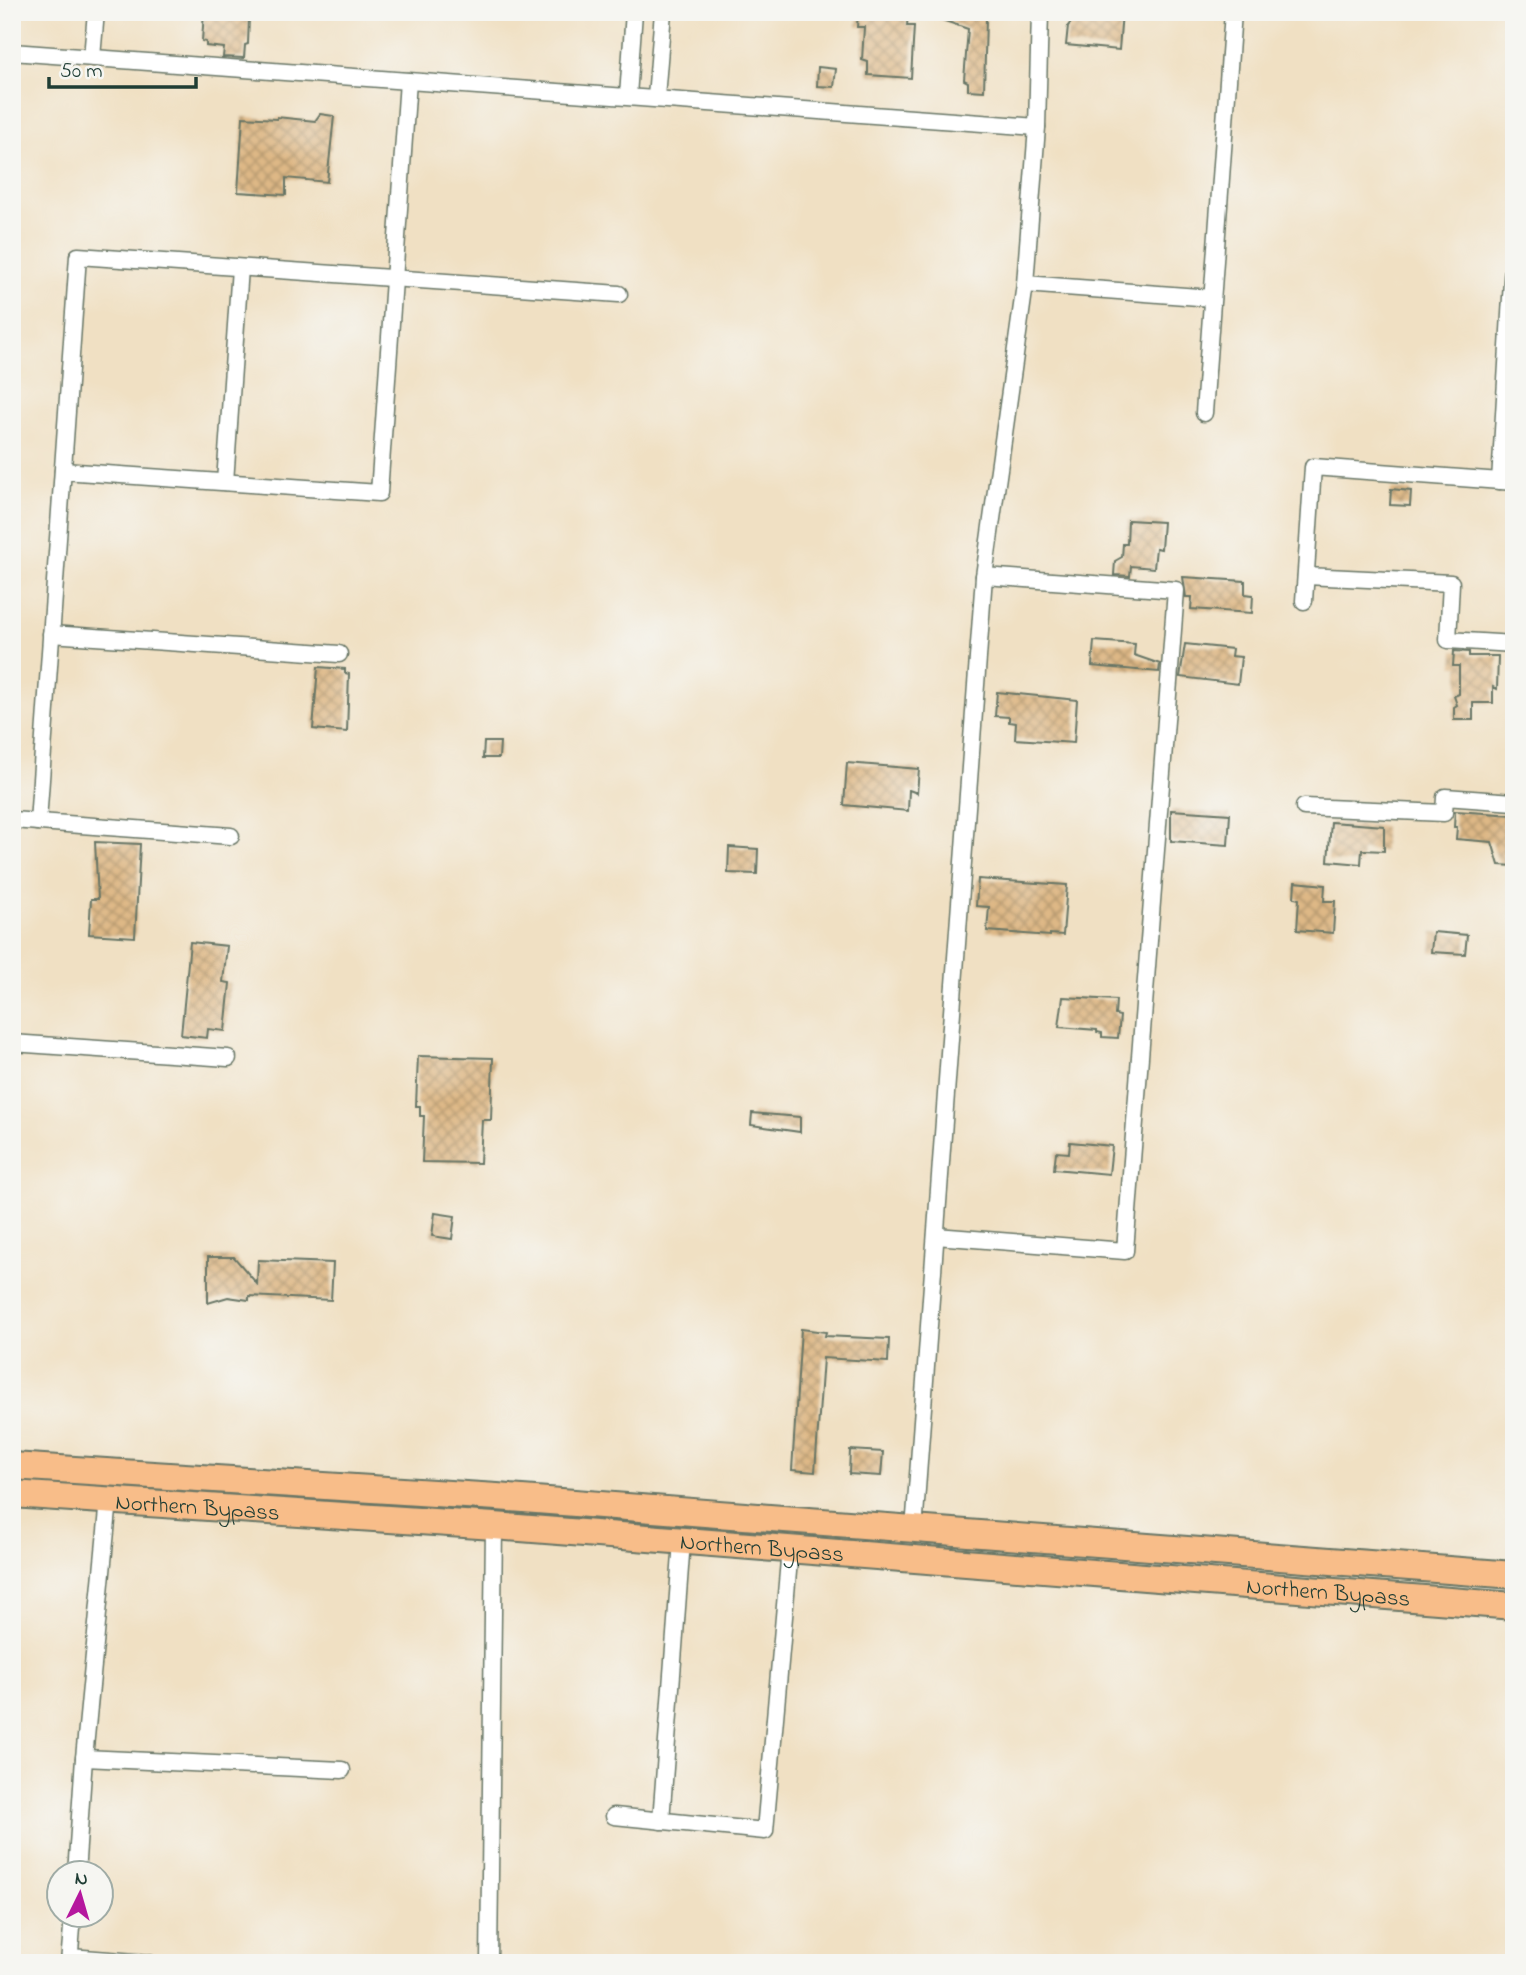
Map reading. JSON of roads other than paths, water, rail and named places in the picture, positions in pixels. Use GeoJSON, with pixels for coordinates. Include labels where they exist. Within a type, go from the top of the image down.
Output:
{"type":"FeatureCollection","features":[{"type":"Feature","properties":{"kind":"main road","name":"Northern Bypass"},"geometry":{"type":"LineString","coordinates":[[12,1466],[497,1497],[1514,1575]]}},
{"type":"Feature","properties":{"kind":"main road"},"geometry":{"type":"LineString","coordinates":[[223,1507],[225,1480]]}},
{"type":"Feature","properties":{"kind":"main road","name":"Northern Bypass"},"geometry":{"type":"LineString","coordinates":[[12,1494],[494,1526],[1514,1606]]}},
{"type":"Feature","properties":{"kind":"street"},"geometry":{"type":"LineString","coordinates":[[92,57],[96,12]]}},
{"type":"Feature","properties":{"kind":"street"},"geometry":{"type":"LineString","coordinates":[[628,96],[634,12]]}},
{"type":"Feature","properties":{"kind":"street"},"geometry":{"type":"LineString","coordinates":[[656,97],[663,12]]}},
{"type":"Feature","properties":{"kind":"street"},"geometry":{"type":"LineString","coordinates":[[914,1530],[984,576],[1025,284],[1037,127],[1040,12]]}},
{"type":"Feature","properties":{"kind":"street"},"geometry":{"type":"LineString","coordinates":[[1204,413],[1233,12]]}},
{"type":"Feature","properties":{"kind":"street"},"geometry":{"type":"LineString","coordinates":[[12,52],[656,97],[1037,127]]}},
{"type":"Feature","properties":{"kind":"street"},"geometry":{"type":"LineString","coordinates":[[63,471],[379,493],[408,81]]}},
{"type":"Feature","properties":{"kind":"street"},"geometry":{"type":"LineString","coordinates":[[1304,601],[1313,467],[1507,481],[1514,247]]}},
{"type":"Feature","properties":{"kind":"street"},"geometry":{"type":"LineString","coordinates":[[38,822],[78,256],[619,295]]}},
{"type":"Feature","properties":{"kind":"street"},"geometry":{"type":"LineString","coordinates":[[225,482],[240,268]]}},
{"type":"Feature","properties":{"kind":"street"},"geometry":{"type":"LineString","coordinates":[[1025,284],[1212,298]]}},
{"type":"Feature","properties":{"kind":"street"},"geometry":{"type":"LineString","coordinates":[[936,1236],[1125,1251],[1176,590],[984,576]]}},
{"type":"Feature","properties":{"kind":"street"},"geometry":{"type":"LineString","coordinates":[[1306,576],[1451,583],[1448,640],[1514,644]]}},
{"type":"Feature","properties":{"kind":"street"},"geometry":{"type":"LineString","coordinates":[[51,634],[339,654]]}},
{"type":"Feature","properties":{"kind":"street"},"geometry":{"type":"LineString","coordinates":[[1304,807],[1444,813],[1445,797],[1514,803]]}},
{"type":"Feature","properties":{"kind":"street"},"geometry":{"type":"LineString","coordinates":[[12,820],[231,835]]}},
{"type":"Feature","properties":{"kind":"street"},"geometry":{"type":"LineString","coordinates":[[12,1043],[228,1058]]}},
{"type":"Feature","properties":{"kind":"street"},"geometry":{"type":"LineString","coordinates":[[77,1860],[109,1500]]}},
{"type":"Feature","properties":{"kind":"street"},"geometry":{"type":"LineString","coordinates":[[489,1963],[494,1526]]}},
{"type":"Feature","properties":{"kind":"street"},"geometry":{"type":"LineString","coordinates":[[661,1821],[682,1541]]}},
{"type":"Feature","properties":{"kind":"street"},"geometry":{"type":"LineString","coordinates":[[614,1816],[765,1832],[790,1549]]}},
{"type":"Feature","properties":{"kind":"street"},"geometry":{"type":"LineString","coordinates":[[84,1758],[342,1770]]}},
{"type":"Feature","properties":{"kind":"street"},"geometry":{"type":"LineString","coordinates":[[72,1930],[70,1960],[149,1963]]}}]}
